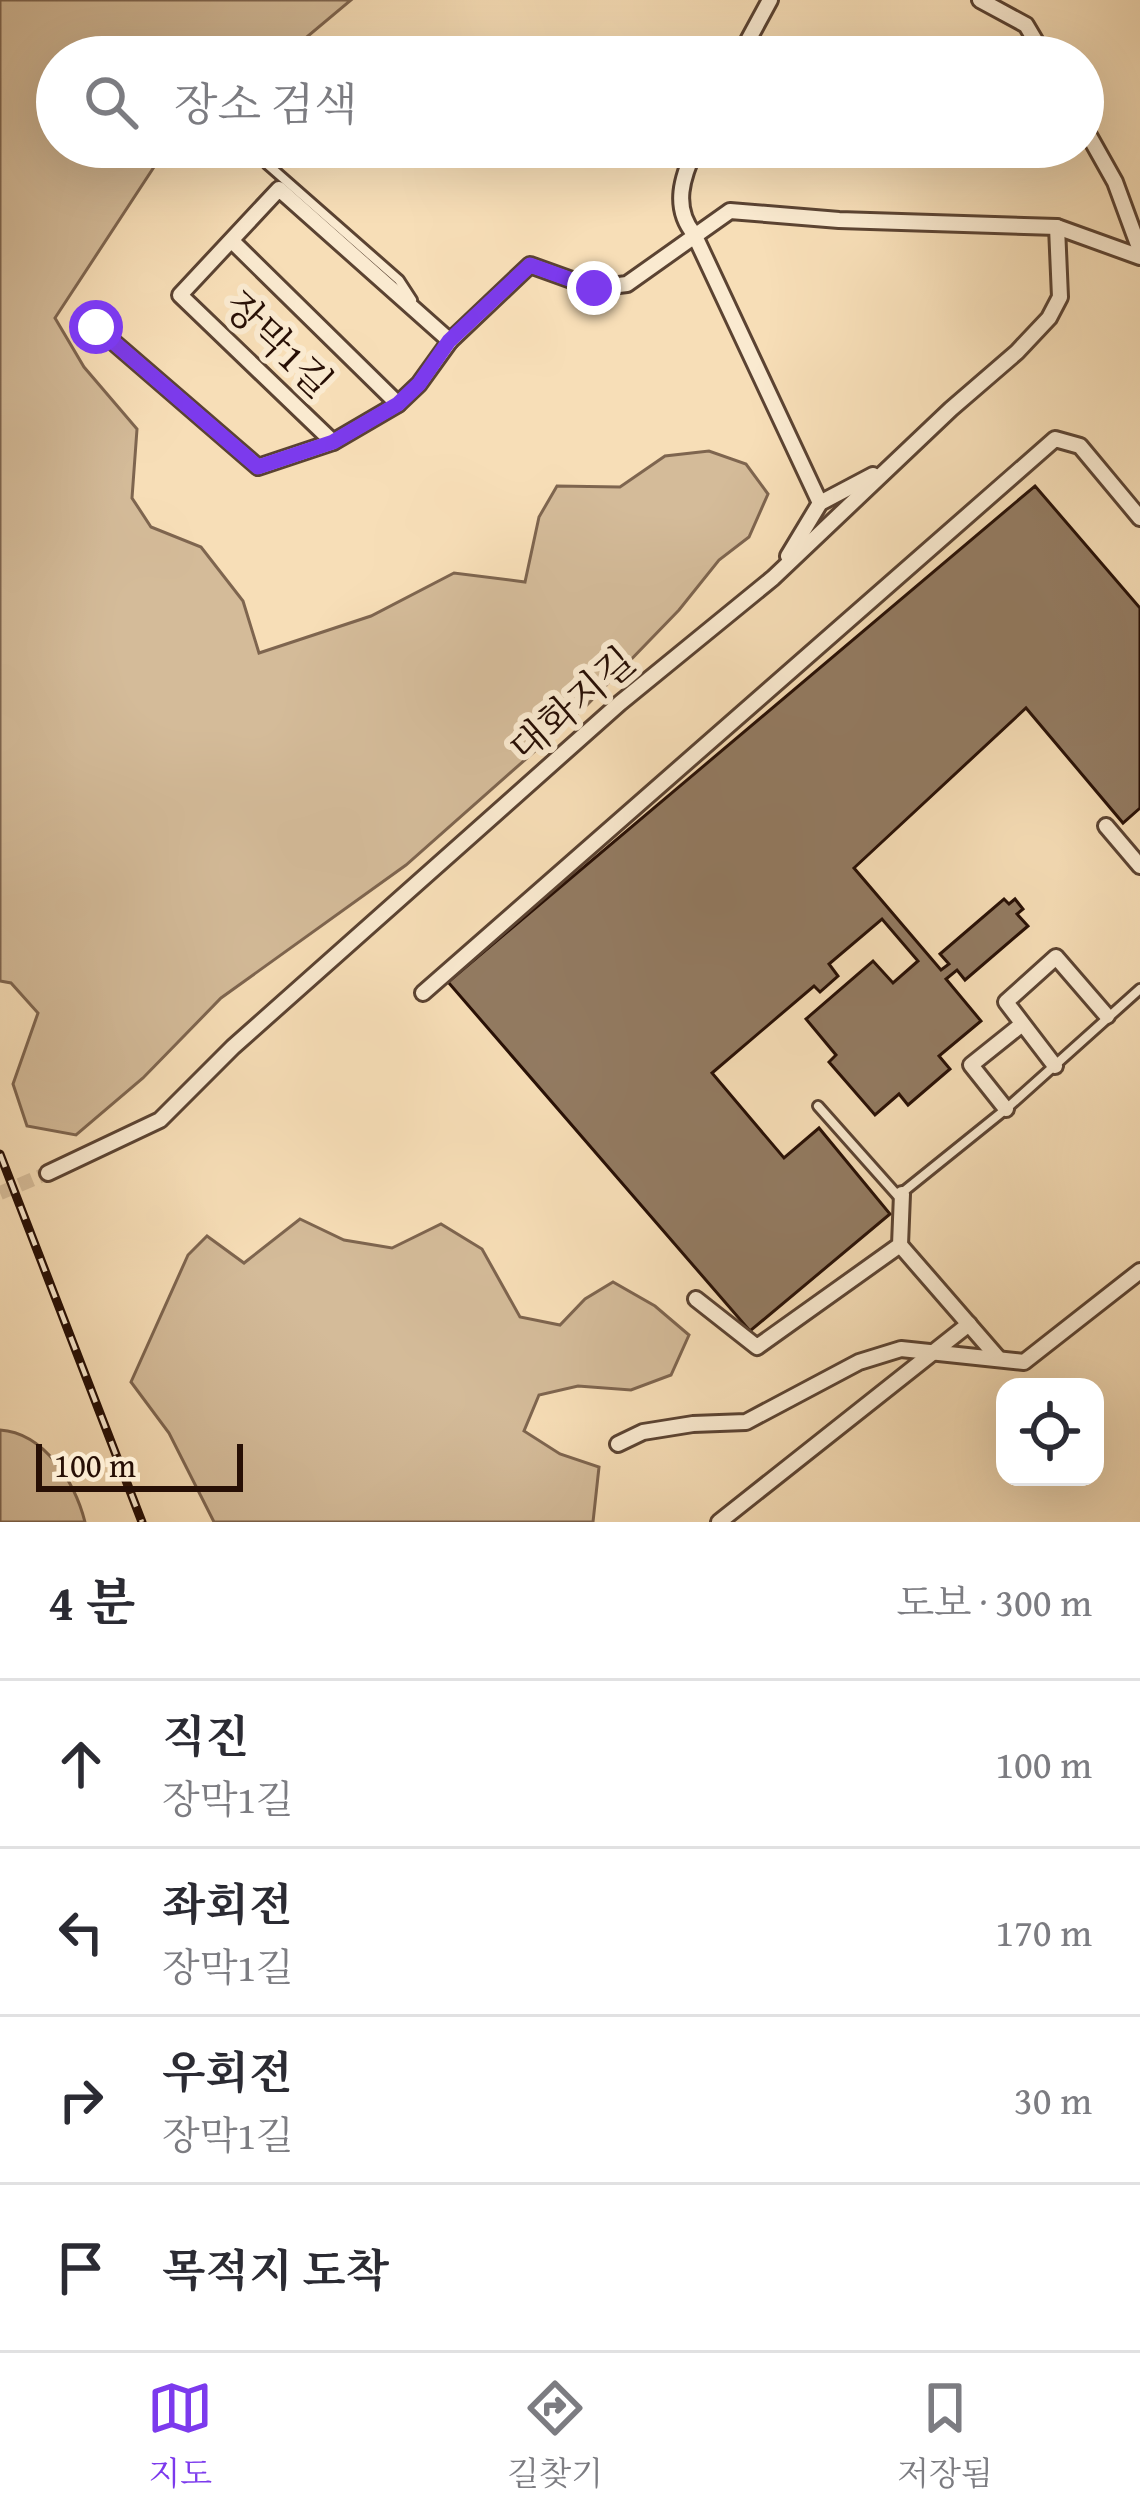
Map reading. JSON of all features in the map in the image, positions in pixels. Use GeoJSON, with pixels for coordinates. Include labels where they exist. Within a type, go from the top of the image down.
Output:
{"type":"FeatureCollection","features":[{"type":"Feature","properties":{"kind":"street"},"geometry":{"type":"LineString","coordinates":[[750,36],[770,0]]}},
{"type":"Feature","properties":{"kind":"street"},"geometry":{"type":"LineString","coordinates":[[980,0],[1026,25],[1033,36]]}},
{"type":"Feature","properties":{"kind":"street"},"geometry":{"type":"LineString","coordinates":[[1104,162],[1140,254]]}},
{"type":"Feature","properties":{"kind":"street"},"geometry":{"type":"LineString","coordinates":[[689,168],[679,197],[684,220],[820,502]]}},
{"type":"Feature","properties":{"kind":"street"},"geometry":{"type":"LineString","coordinates":[[279,189],[449,341]]}},
{"type":"Feature","properties":{"kind":"street","name":"장막1길"},"geometry":{"type":"LineString","coordinates":[[279,189],[180,295],[333,442]]}},
{"type":"Feature","properties":{"kind":"street","name":"장막1길"},"geometry":{"type":"LineString","coordinates":[[96,327],[258,467],[333,442],[398,404],[419,384],[449,341],[530,265],[594,288],[626,284],[730,212],[1057,226],[1140,254]]}},
{"type":"Feature","properties":{"kind":"street","name":"대화지길"},"geometry":{"type":"LineString","coordinates":[[48,1173],[160,1120],[233,1047],[620,703],[773,578],[1017,352],[1049,318],[1060,297],[1057,226]]}},
{"type":"Feature","properties":{"kind":"street","name":"장막1길"},"geometry":{"type":"LineString","coordinates":[[233,242],[398,404]]}},
{"type":"Feature","properties":{"kind":"street"},"geometry":{"type":"LineString","coordinates":[[423,993],[1055,439],[1080,446],[1140,518]]}},
{"type":"Feature","properties":{"kind":"street"},"geometry":{"type":"LineString","coordinates":[[773,578],[820,502],[888,468]]}},
{"type":"Feature","properties":{"kind":"street"},"geometry":{"type":"LineString","coordinates":[[1106,826],[1140,866]]}},
{"type":"Feature","properties":{"kind":"street"},"geometry":{"type":"LineString","coordinates":[[1054,1066],[1006,1002],[1057,957],[1107,1016]]}},
{"type":"Feature","properties":{"kind":"street"},"geometry":{"type":"LineString","coordinates":[[1006,1109],[971,1065],[1021,1025]]}},
{"type":"Feature","properties":{"kind":"street"},"geometry":{"type":"LineString","coordinates":[[902,1194],[899,1245],[999,1359]]}},
{"type":"Feature","properties":{"kind":"street"},"geometry":{"type":"LineString","coordinates":[[696,1299],[757,1347],[899,1245]]}},
{"type":"Feature","properties":{"kind":"street"},"geometry":{"type":"LineString","coordinates":[[618,1444],[643,1432],[746,1422],[859,1362],[902,1349],[1024,1362],[1140,1271]]}},
{"type":"Feature","properties":{"kind":"street"},"geometry":{"type":"LineString","coordinates":[[719,1522],[969,1324]]}},
{"type":"Feature","properties":{"kind":"lane"},"geometry":{"type":"LineString","coordinates":[[270,168],[279,189]]}},
{"type":"Feature","properties":{"kind":"lane"},"geometry":{"type":"LineString","coordinates":[[273,168],[399,280],[422,316]]}},
{"type":"Feature","properties":{"kind":"lane"},"geometry":{"type":"LineString","coordinates":[[818,1106],[898,1196],[1006,1109],[1140,989]]}},
{"type":"Feature","properties":{"kind":"shaded area"},"geometry":{"type":"Polygon","coordinates":[[[0,0],[351,0],[308,36],[36,36],[36,168],[153,168],[55,318],[84,367],[137,429],[132,498],[151,527],[201,547],[243,601],[259,653],[371,616],[454,573],[525,582],[539,517],[557,486],[620,487],[665,456],[709,451],[746,464],[768,494],[749,537],[719,560],[679,610],[587,705],[406,865],[221,998],[143,1078],[76,1135],[27,1126],[13,1084],[38,1013],[11,983],[0,981],[0,0]]]}},
{"type":"Feature","properties":{"kind":"shaded area"},"geometry":{"type":"Polygon","coordinates":[[[300,1219],[344,1240],[392,1248],[441,1224],[482,1249],[520,1317],[560,1325],[585,1299],[613,1282],[655,1306],[689,1335],[671,1375],[631,1390],[578,1386],[539,1395],[524,1431],[560,1454],[599,1467],[593,1522],[214,1522],[169,1433],[131,1382],[188,1255],[207,1236],[244,1263],[300,1219]]]}},
{"type":"Feature","properties":{"kind":"shaded area"},"geometry":{"type":"Polygon","coordinates":[[[0,1430],[16,1433],[44,1450],[66,1477],[85,1522],[0,1522],[0,1430]]]}},
{"type":"Feature","properties":{"kind":"building"},"geometry":{"type":"Polygon","coordinates":[[[1035,486],[1140,608],[1140,808],[1123,823],[1026,708],[854,868],[941,970],[949,964],[940,954],[1004,899],[1009,904],[1015,899],[1023,909],[1017,914],[1028,926],[965,980],[957,970],[946,979],[981,1021],[939,1056],[950,1069],[908,1105],[899,1094],[875,1115],[829,1062],[836,1055],[806,1019],[873,961],[893,983],[918,961],[882,919],[829,964],[838,976],[820,992],[814,986],[712,1073],[784,1158],[819,1128],[890,1214],[750,1331],[448,982],[1035,486]]]}},
{"type":"Feature","properties":{"kind":"tunnel"},"geometry":{"type":"LineString","coordinates":[[0,1193],[48,1173]]}},
{"type":"Feature","properties":{"kind":"railway"},"geometry":{"type":"LineString","coordinates":[[0,1154],[142,1522]]}},
{"type":"Feature","properties":{"kind":"route"},"geometry":{"type":"LineString","coordinates":[[96,327],[258,467],[333,442],[398,404],[419,384],[449,341],[530,265],[594,288]]}}]}
